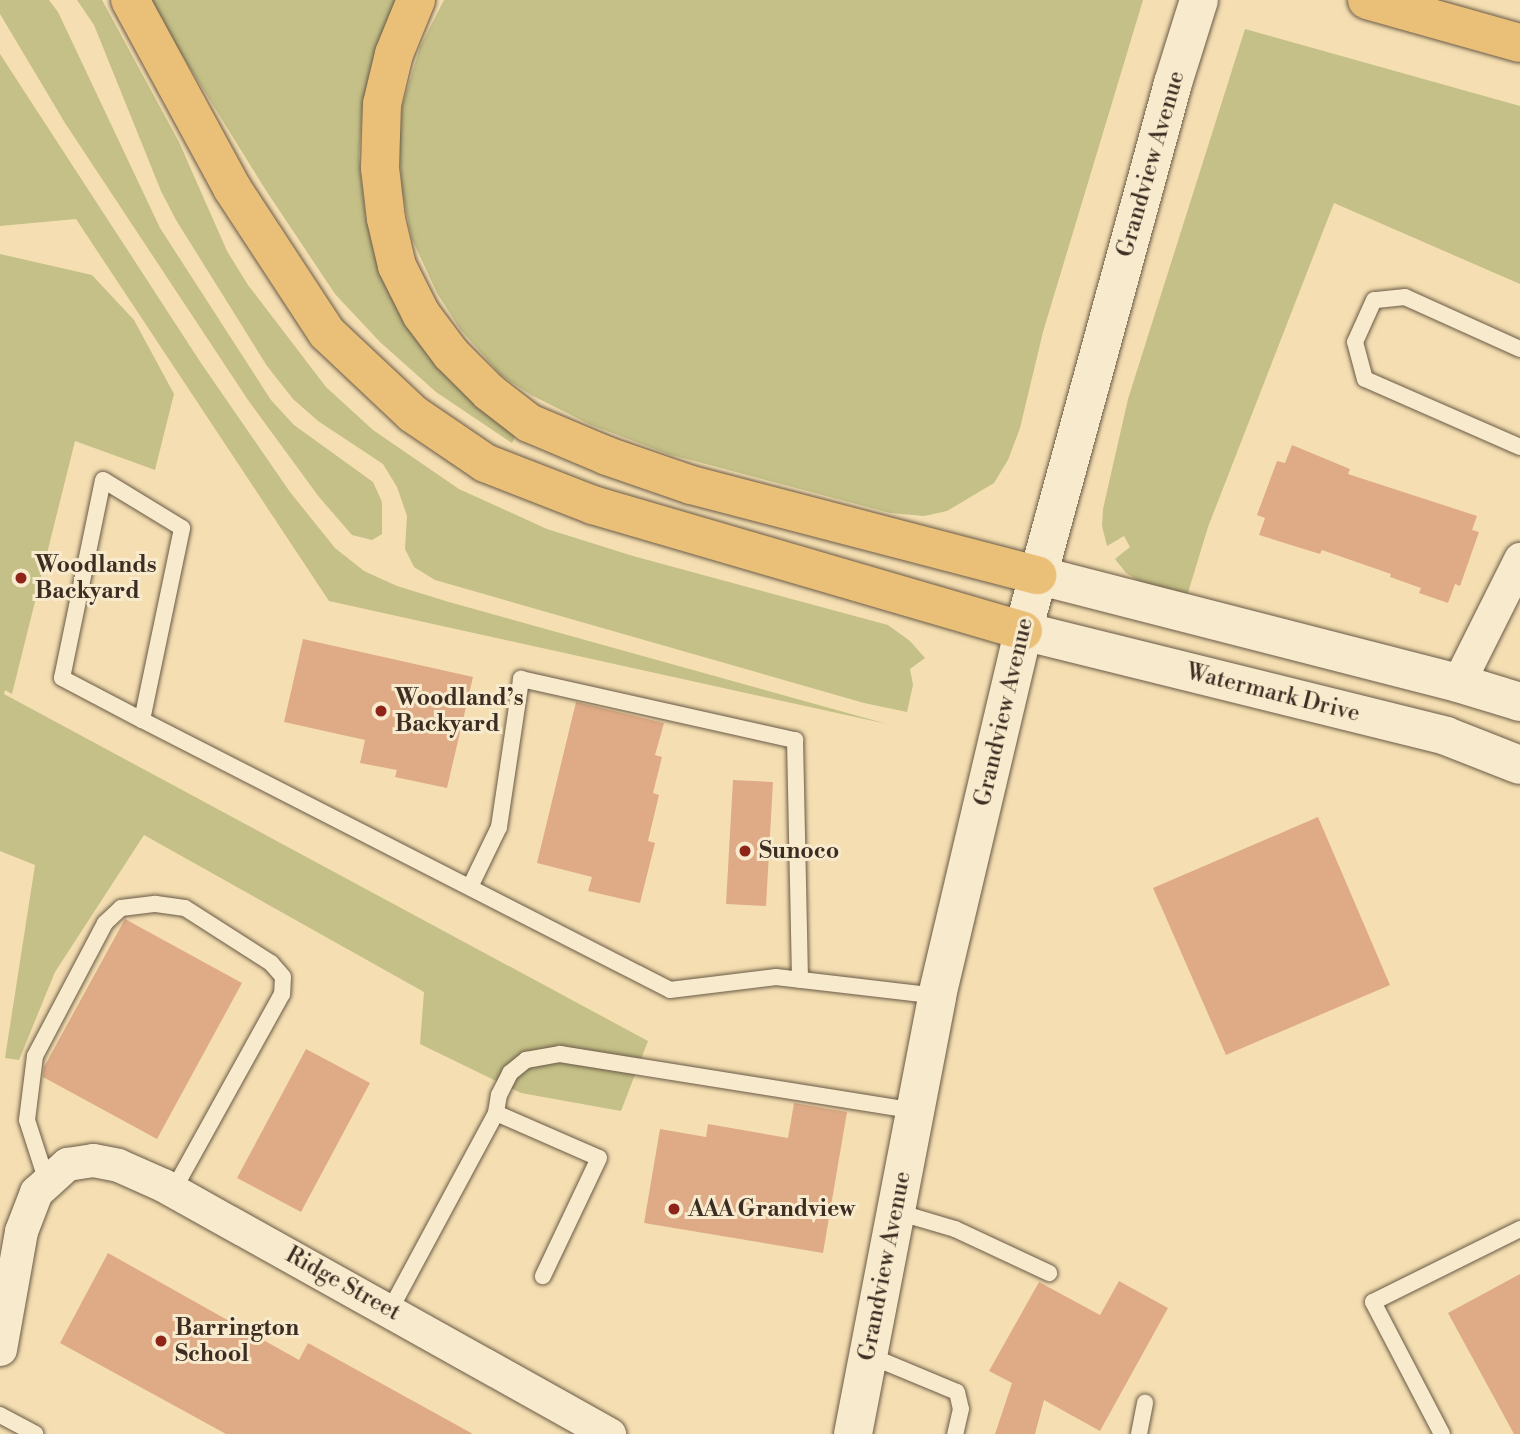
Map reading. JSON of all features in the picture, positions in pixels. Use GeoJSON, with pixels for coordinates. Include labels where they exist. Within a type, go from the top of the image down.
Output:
{"type":"FeatureCollection","features":[{"type":"Feature","properties":{"kind":"highway"},"geometry":{"type":"LineString","coordinates":[[130,0],[232,188],[327,333],[413,414],[485,463],[593,505],[1023,631]]}},
{"type":"Feature","properties":{"kind":"highway"},"geometry":{"type":"LineString","coordinates":[[416,0],[394,54],[382,104],[380,169],[386,219],[397,266],[421,314],[450,354],[489,392],[529,423],[607,456],[691,485],[1037,575]]}},
{"type":"Feature","properties":{"kind":"highway"},"geometry":{"type":"LineString","coordinates":[[1367,0],[1520,43]]}},
{"type":"Feature","properties":{"kind":"main road","name":"Grandview Avenue"},"geometry":{"type":"LineString","coordinates":[[853,1434],[937,996],[1023,631],[1173,83],[1199,0]]}},
{"type":"Feature","properties":{"kind":"main road"},"geometry":{"type":"LineString","coordinates":[[1037,575],[1458,683],[1520,702]]}},
{"type":"Feature","properties":{"kind":"main road","name":"Watermark Drive"},"geometry":{"type":"LineString","coordinates":[[1023,631],[1446,736],[1520,765]]}},
{"type":"Feature","properties":{"kind":"street"},"geometry":{"type":"LineString","coordinates":[[1458,683],[1520,559]]}},
{"type":"Feature","properties":{"kind":"street","name":"Ridge Street"},"geometry":{"type":"LineString","coordinates":[[57,1173],[93,1160],[118,1165],[173,1191],[609,1434]]}},
{"type":"Feature","properties":{"kind":"street"},"geometry":{"type":"LineString","coordinates":[[0,1349],[21,1231],[36,1192],[57,1173]]}},
{"type":"Feature","properties":{"kind":"lane"},"geometry":{"type":"LineString","coordinates":[[1520,349],[1405,297],[1374,300],[1355,342],[1365,379],[1520,447]]}},
{"type":"Feature","properties":{"kind":"lane"},"geometry":{"type":"LineString","coordinates":[[142,720],[183,528],[103,480],[62,678],[142,720],[670,990],[776,978],[937,996]]}},
{"type":"Feature","properties":{"kind":"lane"},"geometry":{"type":"LineString","coordinates":[[470,887],[499,827],[521,679],[795,740],[800,980]]}},
{"type":"Feature","properties":{"kind":"lane"},"geometry":{"type":"LineString","coordinates":[[57,1173],[27,1120],[36,1056],[105,923],[121,908],[156,904],[186,908],[271,963],[283,977],[282,994],[173,1191]]}},
{"type":"Feature","properties":{"kind":"lane"},"geometry":{"type":"LineString","coordinates":[[390,1310],[496,1113],[499,1095],[510,1073],[526,1060],[560,1054],[915,1111]]}},
{"type":"Feature","properties":{"kind":"lane"},"geometry":{"type":"LineString","coordinates":[[496,1113],[599,1158],[543,1276]]}},
{"type":"Feature","properties":{"kind":"lane"},"geometry":{"type":"LineString","coordinates":[[894,1211],[955,1229],[1049,1273]]}},
{"type":"Feature","properties":{"kind":"lane"},"geometry":{"type":"LineString","coordinates":[[1442,1434],[1373,1302],[1520,1229]]}},
{"type":"Feature","properties":{"kind":"lane"},"geometry":{"type":"LineString","coordinates":[[868,1354],[957,1392],[961,1409],[955,1434]]}},
{"type":"Feature","properties":{"kind":"lane"},"geometry":{"type":"LineString","coordinates":[[1139,1434],[1145,1403]]}},
{"type":"Feature","properties":{"kind":"lane"},"geometry":{"type":"LineString","coordinates":[[0,1415],[34,1434]]}},
{"type":"Feature","properties":{"kind":"shaded area"},"geometry":{"type":"Polygon","coordinates":[[[0,0],[49,0],[58,12],[160,228],[271,400],[294,425],[373,482],[382,502],[382,534],[372,540],[352,535],[319,497],[248,400],[65,123],[0,14],[0,0]]]}},
{"type":"Feature","properties":{"kind":"shaded area"},"geometry":{"type":"Polygon","coordinates":[[[77,0],[102,0],[179,142],[227,251],[248,285],[326,387],[373,430],[459,489],[547,529],[633,556],[888,625],[910,641],[925,658],[910,669],[913,685],[907,712],[864,703],[435,580],[414,567],[405,549],[407,516],[397,487],[383,464],[318,421],[293,399],[267,366],[176,220],[161,191],[94,25],[77,0]]]}},
{"type":"Feature","properties":{"kind":"shaded area"},"geometry":{"type":"Polygon","coordinates":[[[148,0],[401,0],[373,63],[362,111],[359,157],[366,220],[382,268],[518,431],[512,443],[436,392],[380,342],[335,294],[265,189],[148,0]]]}},
{"type":"Feature","properties":{"kind":"shaded area"},"geometry":{"type":"Polygon","coordinates":[[[444,0],[1143,0],[1043,332],[1020,428],[1008,460],[994,483],[947,511],[924,516],[890,513],[668,454],[591,425],[531,395],[501,375],[460,329],[437,293],[412,239],[402,190],[399,145],[402,107],[420,47],[444,0]]]}},
{"type":"Feature","properties":{"kind":"shaded area"},"geometry":{"type":"Polygon","coordinates":[[[1245,29],[1520,106],[1520,284],[1334,203],[1208,527],[1187,596],[1144,584],[1126,573],[1115,559],[1130,547],[1124,536],[1107,546],[1102,526],[1103,509],[1128,399],[1245,29]]]}},
{"type":"Feature","properties":{"kind":"shaded area"},"geometry":{"type":"Polygon","coordinates":[[[0,54],[201,363],[290,492],[335,548],[364,571],[397,586],[449,602],[887,724],[329,601],[76,219],[0,226],[0,54]]]}},
{"type":"Feature","properties":{"kind":"shaded area"},"geometry":{"type":"Polygon","coordinates":[[[0,254],[92,275],[134,320],[174,394],[155,470],[75,441],[12,694],[5,690],[4,694],[648,1041],[621,1111],[521,1093],[420,1044],[424,992],[144,835],[55,972],[19,1060],[5,1058],[35,865],[0,851],[0,254]]]}},
{"type":"Feature","properties":{"kind":"building"},"geometry":{"type":"Polygon","coordinates":[[[1292,445],[1350,469],[1348,474],[1477,516],[1472,530],[1479,532],[1460,586],[1455,584],[1448,603],[1419,593],[1421,588],[1390,577],[1391,574],[1322,550],[1320,554],[1259,535],[1265,518],[1257,515],[1277,461],[1285,463],[1292,445]]]}},
{"type":"Feature","properties":{"kind":"building"},"geometry":{"type":"Polygon","coordinates":[[[303,639],[473,677],[447,788],[395,777],[397,770],[360,763],[365,740],[284,722],[303,639]]]}},
{"type":"Feature","properties":{"kind":"building"},"geometry":{"type":"Polygon","coordinates":[[[576,702],[664,723],[655,755],[662,757],[653,793],[659,795],[648,841],[655,843],[640,903],[588,891],[592,877],[537,863],[576,702]]]}},
{"type":"Feature","properties":{"kind":"building"},"geometry":{"type":"Polygon","coordinates":[[[733,780],[773,782],[766,906],[726,904],[733,780]]]}},
{"type":"Feature","properties":{"kind":"building"},"geometry":{"type":"Polygon","coordinates":[[[1318,817],[1390,985],[1226,1055],[1153,888],[1318,817]]]}},
{"type":"Feature","properties":{"kind":"building"},"geometry":{"type":"Polygon","coordinates":[[[125,919],[242,983],[157,1139],[43,1077],[44,1067],[125,919]]]}},
{"type":"Feature","properties":{"kind":"building"},"geometry":{"type":"Polygon","coordinates":[[[306,1049],[370,1083],[301,1212],[237,1178],[306,1049]]]}},
{"type":"Feature","properties":{"kind":"building"},"geometry":{"type":"Polygon","coordinates":[[[794,1103],[847,1112],[823,1253],[644,1223],[660,1129],[706,1137],[708,1124],[788,1138],[794,1103]]]}},
{"type":"Feature","properties":{"kind":"building"},"geometry":{"type":"Polygon","coordinates":[[[108,1253],[299,1360],[308,1343],[473,1434],[226,1434],[60,1343],[108,1253]]]}},
{"type":"Feature","properties":{"kind":"building"},"geometry":{"type":"Polygon","coordinates":[[[1520,1274],[1520,1434],[1514,1434],[1448,1313],[1520,1274]]]}},
{"type":"Feature","properties":{"kind":"building"},"geometry":{"type":"Polygon","coordinates":[[[1119,1281],[1168,1308],[1100,1431],[1044,1400],[1035,1434],[995,1434],[1012,1383],[989,1371],[1039,1282],[1100,1315],[1119,1281]]]}},
{"type":"Feature","properties":{"kind":"place","name":"Woodlands Backyard"},"geometry":{"type":"Point","coordinates":[21,578]}},
{"type":"Feature","properties":{"kind":"place","name":"Woodland’s Backyard"},"geometry":{"type":"Point","coordinates":[381,711]}},
{"type":"Feature","properties":{"kind":"place","name":"Sunoco"},"geometry":{"type":"Point","coordinates":[745,851]}},
{"type":"Feature","properties":{"kind":"place","name":"AAA Grandview"},"geometry":{"type":"Point","coordinates":[674,1209]}},
{"type":"Feature","properties":{"kind":"place","name":"Barrington School"},"geometry":{"type":"Point","coordinates":[161,1341]}}]}
